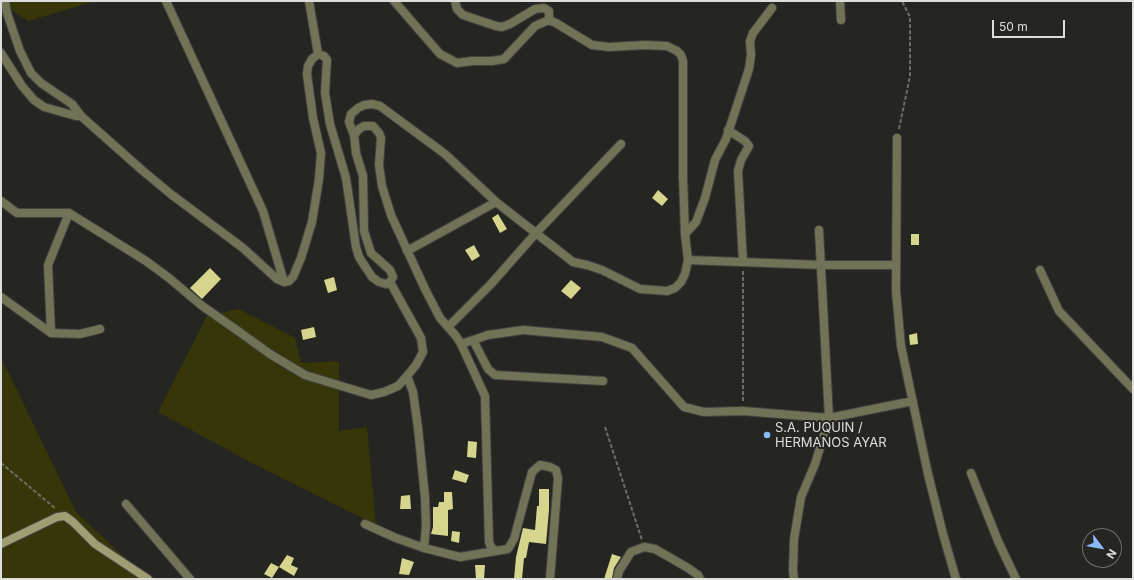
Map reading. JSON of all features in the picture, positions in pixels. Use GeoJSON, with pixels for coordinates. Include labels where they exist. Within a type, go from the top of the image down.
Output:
{"type":"FeatureCollection","features":[{"type":"Feature","properties":{"kind":"street"},"geometry":{"type":"LineString","coordinates":[[5,1],[20,51],[31,73],[41,83],[72,104],[81,116],[142,171],[243,248],[277,279],[284,282],[289,281],[293,277],[301,258],[312,222],[319,179],[321,153],[313,118],[307,74],[308,66],[312,58],[318,54]]}},
{"type":"Feature","properties":{"kind":"street"},"geometry":{"type":"LineString","coordinates":[[166,1],[263,211],[284,282]]}},
{"type":"Feature","properties":{"kind":"street"},"geometry":{"type":"LineString","coordinates":[[1,201],[17,213],[69,213],[146,261],[201,304],[270,354],[305,375],[371,395],[398,386],[416,365],[423,352],[421,338],[390,282],[392,277],[390,270],[371,253],[364,231],[363,176],[356,153],[354,135],[349,122],[352,114],[364,105],[372,104],[380,106],[445,154],[496,202],[573,262],[602,270],[640,289],[667,291],[675,288],[685,274],[688,260],[685,234],[683,176],[683,60],[681,54],[667,46],[645,45],[609,47],[592,45],[549,20],[535,26],[504,59],[457,63],[440,54],[394,1]]}},
{"type":"Feature","properties":{"kind":"street"},"geometry":{"type":"LineString","coordinates":[[455,1],[457,9],[463,16],[496,26],[510,24],[535,9],[544,8],[549,11],[549,20]]}},
{"type":"Feature","properties":{"kind":"street"},"geometry":{"type":"LineString","coordinates":[[840,1],[841,20]]}},
{"type":"Feature","properties":{"kind":"street"},"geometry":{"type":"LineString","coordinates":[[308,3],[318,54]]}},
{"type":"Feature","properties":{"kind":"street"},"geometry":{"type":"LineString","coordinates":[[685,234],[696,222],[705,198],[715,160],[726,139],[749,69],[751,55],[750,41],[753,33],[772,8]]}},
{"type":"Feature","properties":{"kind":"street"},"geometry":{"type":"LineString","coordinates":[[1,53],[22,86],[34,100],[44,107],[81,116]]}},
{"type":"Feature","properties":{"kind":"street"},"geometry":{"type":"LineString","coordinates":[[318,54],[324,56],[327,60],[325,93],[330,124],[346,178],[356,247],[359,257],[372,277],[379,282],[386,284],[390,282]]}},
{"type":"Feature","properties":{"kind":"street"},"geometry":{"type":"LineString","coordinates":[[354,135],[364,126],[373,126],[380,132],[379,165],[382,186],[391,215],[440,318],[461,344],[485,396],[489,542],[491,547],[496,550]]}},
{"type":"Feature","properties":{"kind":"street"},"geometry":{"type":"LineString","coordinates":[[728,130],[749,146],[741,160],[738,171],[743,262]]}},
{"type":"Feature","properties":{"kind":"street"},"geometry":{"type":"LineString","coordinates":[[897,138],[896,291],[901,346],[943,534],[956,579]]}},
{"type":"Feature","properties":{"kind":"street"},"geometry":{"type":"LineString","coordinates":[[448,328],[621,144]]}},
{"type":"Feature","properties":{"kind":"street"},"geometry":{"type":"LineString","coordinates":[[407,251],[496,202]]}},
{"type":"Feature","properties":{"kind":"street"},"geometry":{"type":"LineString","coordinates":[[51,333],[48,266],[69,213]]}},
{"type":"Feature","properties":{"kind":"street"},"geometry":{"type":"LineString","coordinates":[[794,579],[794,539],[801,497],[815,464],[829,418],[819,230]]}},
{"type":"Feature","properties":{"kind":"street"},"geometry":{"type":"LineString","coordinates":[[688,260],[822,265],[896,265]]}},
{"type":"Feature","properties":{"kind":"street"},"geometry":{"type":"LineString","coordinates":[[1040,270],[1059,311],[1133,389]]}},
{"type":"Feature","properties":{"kind":"street"},"geometry":{"type":"LineString","coordinates":[[1,297],[51,333],[80,334],[100,329]]}},
{"type":"Feature","properties":{"kind":"street"},"geometry":{"type":"LineString","coordinates":[[461,344],[488,335],[523,330],[602,337],[632,348],[684,407],[704,412],[743,411],[829,418],[913,401]]}},
{"type":"Feature","properties":{"kind":"street"},"geometry":{"type":"LineString","coordinates":[[473,340],[488,368],[495,375],[603,381]]}},
{"type":"Feature","properties":{"kind":"street"},"geometry":{"type":"LineString","coordinates":[[407,376],[412,392],[418,428],[425,498],[426,526],[424,548]]}},
{"type":"Feature","properties":{"kind":"street"},"geometry":{"type":"LineString","coordinates":[[365,524],[396,538],[424,548],[460,557],[508,549],[514,539],[532,472],[540,465],[550,466],[556,470],[558,478],[550,579]]}},
{"type":"Feature","properties":{"kind":"street"},"geometry":{"type":"LineString","coordinates":[[971,472],[998,541],[1016,579]]}},
{"type":"Feature","properties":{"kind":"street"},"geometry":{"type":"LineString","coordinates":[[126,504],[190,579]]}},
{"type":"Feature","properties":{"kind":"street"},"geometry":{"type":"LineString","coordinates":[[1,544],[58,517],[65,516],[95,544],[148,579]]}},
{"type":"Feature","properties":{"kind":"street"},"geometry":{"type":"LineString","coordinates":[[617,579],[619,571],[631,552],[644,547],[655,549],[665,554],[698,575],[700,579]]}},
{"type":"Feature","properties":{"kind":"path"},"geometry":{"type":"LineString","coordinates":[[897,138],[910,76],[910,17],[902,1]]}},
{"type":"Feature","properties":{"kind":"path"},"geometry":{"type":"LineString","coordinates":[[743,262],[743,411]]}},
{"type":"Feature","properties":{"kind":"path"},"geometry":{"type":"LineString","coordinates":[[605,427],[644,547]]}},
{"type":"Feature","properties":{"kind":"path"},"geometry":{"type":"LineString","coordinates":[[1,462],[65,516]]}},
{"type":"Feature","properties":{"kind":"shaded area"},"geometry":{"type":"Polygon","coordinates":[[[1,1],[96,1],[28,21],[1,3],[1,1]]]}},
{"type":"Feature","properties":{"kind":"shaded area"},"geometry":{"type":"Polygon","coordinates":[[[239,309],[295,338],[301,363],[339,361],[339,431],[367,427],[376,525],[254,464],[158,412],[207,316],[239,309]]]}},
{"type":"Feature","properties":{"kind":"shaded area"},"geometry":{"type":"Polygon","coordinates":[[[1,357],[76,512],[148,579],[1,579],[1,357]]]}},
{"type":"Feature","properties":{"kind":"building"},"geometry":{"type":"Polygon","coordinates":[[[658,190],[668,199],[662,206],[652,198],[658,190]]]}},
{"type":"Feature","properties":{"kind":"building"},"geometry":{"type":"Polygon","coordinates":[[[498,214],[507,229],[500,233],[492,218],[498,214]]]}},
{"type":"Feature","properties":{"kind":"building"},"geometry":{"type":"Polygon","coordinates":[[[911,234],[919,234],[919,245],[911,245],[911,234]]]}},
{"type":"Feature","properties":{"kind":"building"},"geometry":{"type":"Polygon","coordinates":[[[474,245],[480,256],[472,261],[465,250],[474,245]]]}},
{"type":"Feature","properties":{"kind":"building"},"geometry":{"type":"Polygon","coordinates":[[[210,268],[221,279],[202,299],[190,288],[210,268]]]}},
{"type":"Feature","properties":{"kind":"building"},"geometry":{"type":"Polygon","coordinates":[[[334,277],[337,290],[328,293],[324,280],[334,277]]]}},
{"type":"Feature","properties":{"kind":"building"},"geometry":{"type":"Polygon","coordinates":[[[571,280],[581,288],[571,299],[561,291],[571,280]]]}},
{"type":"Feature","properties":{"kind":"building"},"geometry":{"type":"Polygon","coordinates":[[[314,327],[316,337],[303,340],[301,330],[314,327]]]}},
{"type":"Feature","properties":{"kind":"building"},"geometry":{"type":"Polygon","coordinates":[[[917,333],[918,344],[910,345],[909,335],[917,333]]]}},
{"type":"Feature","properties":{"kind":"building"},"geometry":{"type":"Polygon","coordinates":[[[468,441],[477,442],[476,458],[467,457],[468,441]]]}},
{"type":"Feature","properties":{"kind":"building"},"geometry":{"type":"Polygon","coordinates":[[[455,470],[469,475],[466,483],[452,479],[455,470]]]}},
{"type":"Feature","properties":{"kind":"building"},"geometry":{"type":"Polygon","coordinates":[[[539,489],[549,489],[546,544],[529,542],[526,558],[524,558],[522,579],[514,579],[516,557],[523,528],[535,530],[537,506],[539,506],[539,489]]]}},
{"type":"Feature","properties":{"kind":"building"},"geometry":{"type":"Polygon","coordinates":[[[444,492],[452,492],[453,509],[448,510],[448,536],[431,534],[433,527],[433,507],[438,507],[439,502],[444,502],[444,492]]]}},
{"type":"Feature","properties":{"kind":"building"},"geometry":{"type":"Polygon","coordinates":[[[410,495],[411,509],[400,509],[401,496],[410,495]]]}},
{"type":"Feature","properties":{"kind":"building"},"geometry":{"type":"Polygon","coordinates":[[[452,531],[460,532],[459,543],[451,541],[452,531]]]}},
{"type":"Feature","properties":{"kind":"building"},"geometry":{"type":"Polygon","coordinates":[[[612,554],[621,557],[614,568],[612,579],[604,579],[612,554]]]}},
{"type":"Feature","properties":{"kind":"building"},"geometry":{"type":"Polygon","coordinates":[[[287,555],[294,558],[291,565],[298,568],[294,576],[279,567],[287,555]]]}},
{"type":"Feature","properties":{"kind":"building"},"geometry":{"type":"Polygon","coordinates":[[[402,558],[414,562],[409,575],[399,574],[402,558]]]}},
{"type":"Feature","properties":{"kind":"building"},"geometry":{"type":"Polygon","coordinates":[[[271,563],[279,567],[272,578],[264,574],[271,563]]]}},
{"type":"Feature","properties":{"kind":"building"},"geometry":{"type":"Polygon","coordinates":[[[475,565],[485,565],[484,579],[476,579],[475,565]]]}},
{"type":"Feature","properties":{"kind":"place","name":"S.A. PUQUIN / HERMANOS AYAR"},"geometry":{"type":"Point","coordinates":[767,435]}}]}
